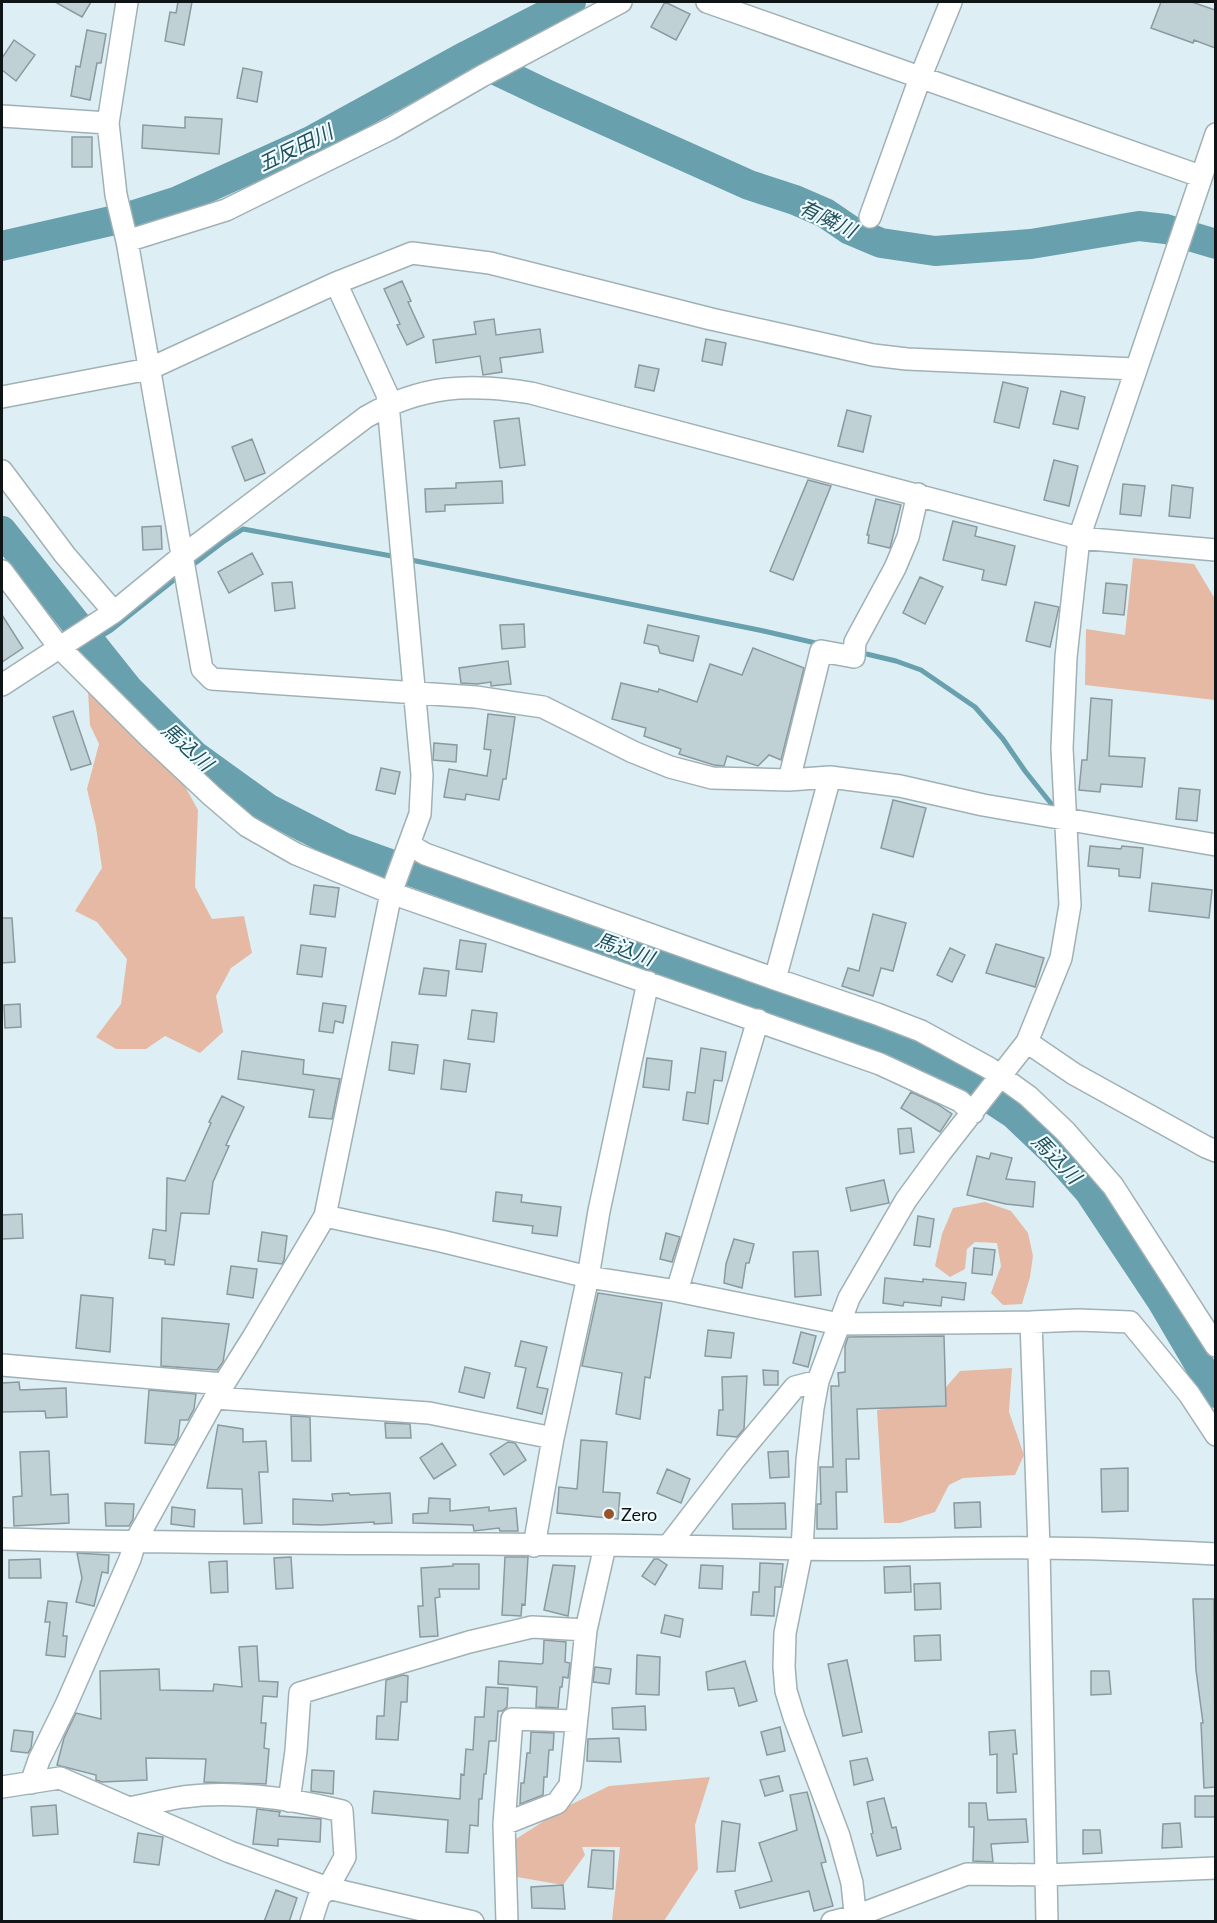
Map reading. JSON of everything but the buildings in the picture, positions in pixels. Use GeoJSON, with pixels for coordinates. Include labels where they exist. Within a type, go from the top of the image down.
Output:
{"type":"FeatureCollection","features":[{"type":"Feature","properties":{"kind":"street"},"geometry":{"type":"LineString","coordinates":[[127,2],[108,123],[116,195],[127,242],[202,669],[212,679],[476,698],[543,707],[633,752],[670,767],[712,778],[789,780],[830,777],[900,786],[983,805],[1215,845]]}},
{"type":"Feature","properties":{"kind":"street"},"geometry":{"type":"LineString","coordinates":[[127,242],[226,210],[390,129],[621,2]]}},
{"type":"Feature","properties":{"kind":"street"},"geometry":{"type":"LineString","coordinates":[[707,2],[1200,176]]}},
{"type":"Feature","properties":{"kind":"street"},"geometry":{"type":"LineString","coordinates":[[870,217],[920,78],[951,2]]}},
{"type":"Feature","properties":{"kind":"street"},"geometry":{"type":"LineString","coordinates":[[2,116],[108,123]]}},
{"type":"Feature","properties":{"kind":"street"},"geometry":{"type":"LineString","coordinates":[[856,1919],[852,1883],[840,1836],[798,1728],[786,1691],[784,1667],[785,1633],[802,1549],[807,1461],[818,1381],[849,1298],[906,1200],[1027,1042],[1061,958],[1070,905],[1062,748],[1066,657],[1079,538],[1215,134]]}},
{"type":"Feature","properties":{"kind":"street"},"geometry":{"type":"LineString","coordinates":[[2,397],[149,369],[336,283],[411,253],[489,263],[689,314],[873,355],[1135,369]]}},
{"type":"Feature","properties":{"kind":"street"},"geometry":{"type":"LineString","coordinates":[[31,1783],[39,1760],[66,1705],[130,1559],[135,1542],[219,1391],[324,1216],[392,893],[420,814],[422,785],[415,693],[387,394],[336,283]]}},
{"type":"Feature","properties":{"kind":"street"},"geometry":{"type":"LineString","coordinates":[[2,685],[114,612],[366,417],[388,404],[422,393],[455,388],[495,387],[531,393],[1079,538],[1215,550]]}},
{"type":"Feature","properties":{"kind":"street"},"geometry":{"type":"LineString","coordinates":[[2,471],[65,555],[114,612]]}},
{"type":"Feature","properties":{"kind":"street"},"geometry":{"type":"LineString","coordinates":[[789,780],[821,651],[854,650],[908,537],[918,494]]}},
{"type":"Feature","properties":{"kind":"street"},"geometry":{"type":"LineString","coordinates":[[2,571],[62,644],[148,736],[247,826],[296,855],[392,893],[880,1064],[960,1101],[973,1113]]}},
{"type":"Feature","properties":{"kind":"street"},"geometry":{"type":"LineString","coordinates":[[775,980],[830,777]]}},
{"type":"Feature","properties":{"kind":"street"},"geometry":{"type":"LineString","coordinates":[[409,847],[775,980],[877,1014],[921,1031],[964,1053],[1028,1096],[1065,1131],[1113,1186],[1215,1346]]}},
{"type":"Feature","properties":{"kind":"street"},"geometry":{"type":"LineString","coordinates":[[534,1546],[553,1438],[648,982]]}},
{"type":"Feature","properties":{"kind":"street"},"geometry":{"type":"LineString","coordinates":[[677,1291],[758,1020]]}},
{"type":"Feature","properties":{"kind":"street"},"geometry":{"type":"LineString","coordinates":[[1027,1042],[1074,1074],[1215,1151]]}},
{"type":"Feature","properties":{"kind":"street"},"geometry":{"type":"LineString","coordinates":[[324,1216],[441,1241],[588,1277],[677,1291],[839,1324],[1078,1320],[1130,1322],[1189,1394],[1215,1435]]}},
{"type":"Feature","properties":{"kind":"street"},"geometry":{"type":"LineString","coordinates":[[1031,1322],[1039,1548],[1047,1922]]}},
{"type":"Feature","properties":{"kind":"street"},"geometry":{"type":"LineString","coordinates":[[2,1365],[429,1413],[553,1438]]}},
{"type":"Feature","properties":{"kind":"street"},"geometry":{"type":"LineString","coordinates":[[669,1545],[795,1388],[818,1381]]}},
{"type":"Feature","properties":{"kind":"street"},"geometry":{"type":"LineString","coordinates":[[2,1539],[534,1546],[669,1545],[802,1549],[1039,1548],[1215,1554]]}},
{"type":"Feature","properties":{"kind":"street"},"geometry":{"type":"LineString","coordinates":[[504,1824],[557,1803],[570,1785],[586,1630],[605,1546]]}},
{"type":"Feature","properties":{"kind":"street"},"geometry":{"type":"LineString","coordinates":[[289,1801],[296,1751],[300,1693],[470,1642],[532,1627],[586,1630]]}},
{"type":"Feature","properties":{"kind":"street"},"geometry":{"type":"LineString","coordinates":[[507,1922],[504,1824],[512,1719],[576,1721]]}},
{"type":"Feature","properties":{"kind":"street"},"geometry":{"type":"LineString","coordinates":[[2,1787],[60,1778],[230,1852],[328,1888],[473,1922]]}},
{"type":"Feature","properties":{"kind":"street"},"geometry":{"type":"LineString","coordinates":[[129,1808],[184,1797],[232,1795],[289,1801],[342,1811],[345,1857],[328,1888],[319,1897],[310,1922]]}},
{"type":"Feature","properties":{"kind":"street"},"geometry":{"type":"LineString","coordinates":[[832,1922],[856,1919],[968,1874],[1046,1875],[1215,1868]]}},
{"type":"Feature","properties":{"kind":"shaded area"},"geometry":{"type":"Polygon","coordinates":[[[1133,558],[1194,564],[1215,599],[1215,700],[1085,685],[1086,629],[1125,635],[1133,558]]]}},
{"type":"Feature","properties":{"kind":"shaded area"},"geometry":{"type":"Polygon","coordinates":[[[87,675],[182,781],[198,810],[195,887],[212,919],[244,916],[252,953],[231,968],[216,996],[223,1032],[200,1053],[165,1036],[146,1049],[116,1049],[96,1037],[121,1004],[127,959],[97,922],[75,911],[102,868],[87,789],[99,744],[90,725],[87,675]]]}},
{"type":"Feature","properties":{"kind":"shaded area"},"geometry":{"type":"Polygon","coordinates":[[[985,1202],[1011,1211],[1028,1233],[1033,1256],[1022,1304],[1003,1305],[991,1293],[1001,1266],[997,1243],[975,1242],[967,1249],[965,1269],[950,1277],[935,1266],[942,1234],[953,1208],[985,1202]]]}},
{"type":"Feature","properties":{"kind":"shaded area"},"geometry":{"type":"Polygon","coordinates":[[[1012,1368],[1009,1412],[1024,1455],[1015,1475],[963,1478],[949,1485],[935,1512],[900,1523],[884,1523],[877,1410],[935,1400],[960,1371],[1012,1368]]]}},
{"type":"Feature","properties":{"kind":"shaded area"},"geometry":{"type":"Polygon","coordinates":[[[710,1777],[695,1825],[698,1869],[664,1921],[612,1921],[620,1847],[582,1847],[585,1855],[563,1885],[517,1877],[508,1844],[566,1807],[609,1786],[710,1777]]]}},
{"type":"Feature","properties":{"kind":"waterway","name":"五反田川"},"geometry":{"type":"LineString","coordinates":[[2,246],[128,217],[178,201],[311,141],[466,56],[571,2]]}},
{"type":"Feature","properties":{"kind":"waterway","name":"有隣川"},"geometry":{"type":"LineString","coordinates":[[466,56],[749,185],[795,200],[825,213],[850,230],[881,243],[935,251],[1031,244],[1139,226],[1166,229],[1216,244]]}},
{"type":"Feature","properties":{"kind":"waterway"},"geometry":{"type":"LineString","coordinates":[[190,567],[243,529],[397,557]]}},
{"type":"Feature","properties":{"kind":"waterway","name":"馬込川"},"geometry":{"type":"LineString","coordinates":[[2,531],[128,689],[195,756],[267,808],[343,847],[853,1030],[920,1059],[967,1083],[1014,1114],[1056,1154],[1089,1191],[1162,1301],[1216,1393]]}},
{"type":"Feature","properties":{"kind":"waterway"},"geometry":{"type":"LineString","coordinates":[[406,559],[820,644]]}},
{"type":"Feature","properties":{"kind":"waterway"},"geometry":{"type":"LineString","coordinates":[[91,642],[111,630],[180,575]]}},
{"type":"Feature","properties":{"kind":"waterway"},"geometry":{"type":"LineString","coordinates":[[858,652],[921,670],[975,707],[1003,739],[1053,806]]}},
{"type":"Feature","properties":{"kind":"place","name":"Zero"},"geometry":{"type":"Point","coordinates":[609,1514]}}]}
